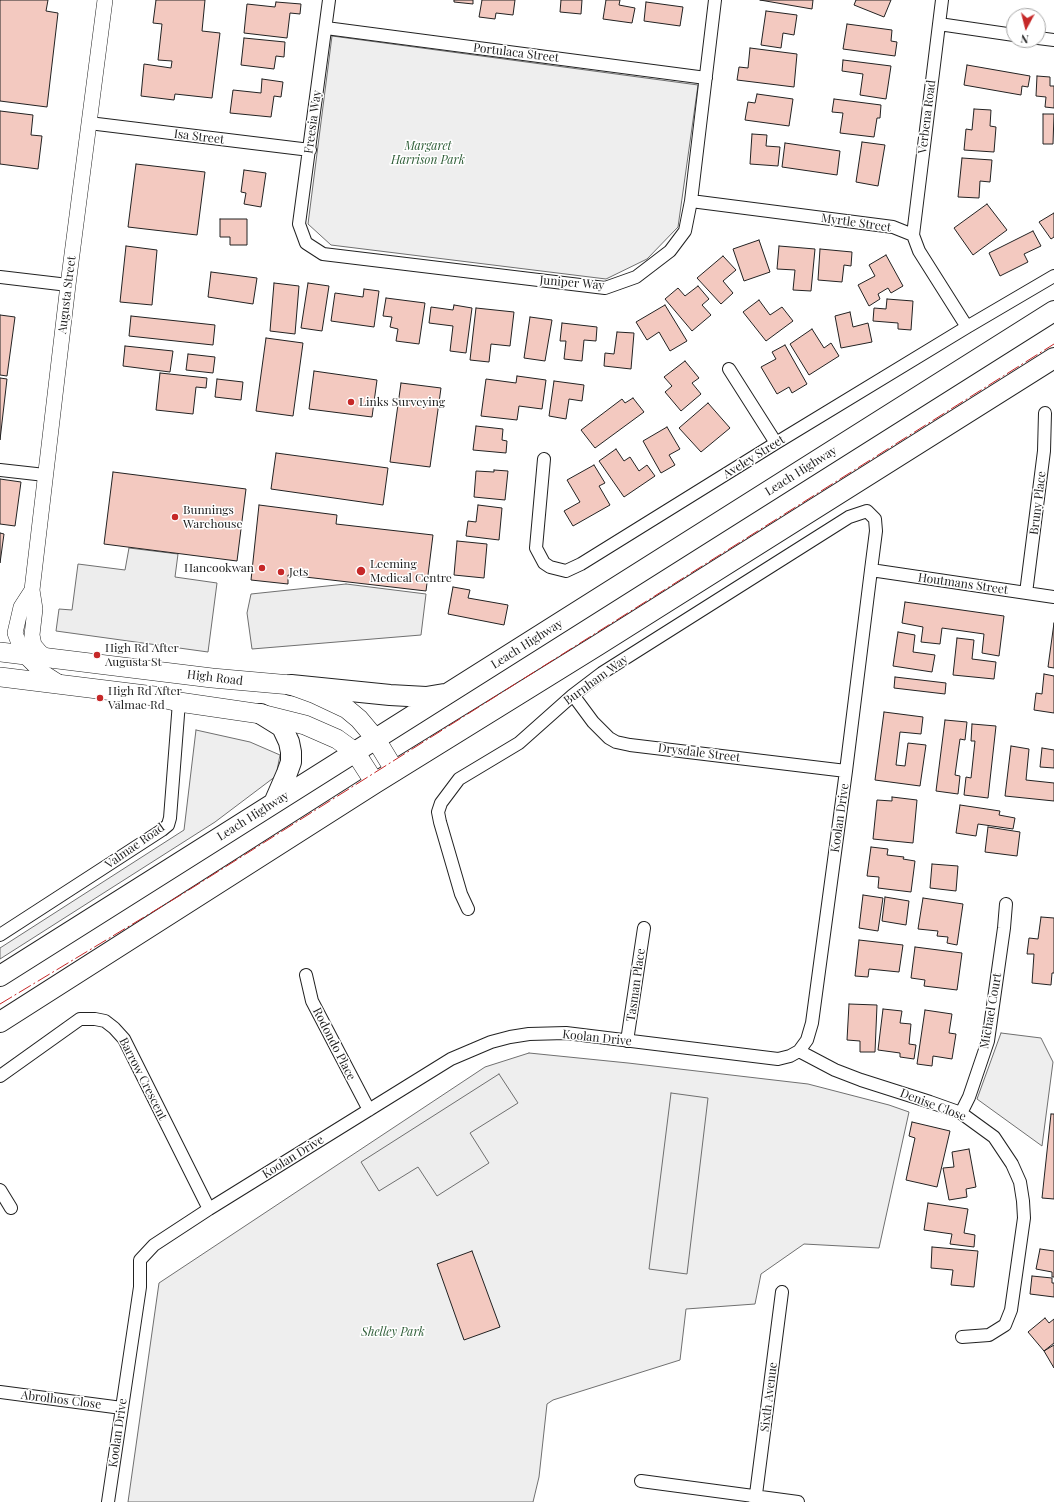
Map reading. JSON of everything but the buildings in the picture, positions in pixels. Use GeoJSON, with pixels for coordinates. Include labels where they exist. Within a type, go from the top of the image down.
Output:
{"type":"FeatureCollection","features":[{"type":"Feature","properties":{"kind":"highway","name":"Leach Highway"},"geometry":{"type":"LineString","coordinates":[[0,976],[1054,311]]}},
{"type":"Feature","properties":{"kind":"highway"},"geometry":{"type":"LineString","coordinates":[[0,1022],[375,783],[1054,358]]}},
{"type":"Feature","properties":{"kind":"highway"},"geometry":{"type":"LineString","coordinates":[[291,685],[390,696],[426,697],[448,693]]}},
{"type":"Feature","properties":{"kind":"highway"},"geometry":{"type":"LineString","coordinates":[[260,714],[282,728],[289,742],[291,752],[291,762],[274,803]]}},
{"type":"Feature","properties":{"kind":"main road","name":"High Road"},"geometry":{"type":"LineString","coordinates":[[0,652],[220,679],[291,685],[347,709],[359,719],[375,738],[395,771]]}},
{"type":"Feature","properties":{"kind":"main road"},"geometry":{"type":"LineString","coordinates":[[0,678],[154,696],[179,702],[260,714],[305,725],[337,739],[355,752],[375,783]]}},
{"type":"Feature","properties":{"kind":"street","name":"Augusta Street"},"geometry":{"type":"LineString","coordinates":[[49,659],[34,645],[32,635],[35,609],[32,590],[68,285],[105,0]]}},
{"type":"Feature","properties":{"kind":"street","name":"Freesia Way"},"geometry":{"type":"LineString","coordinates":[[306,242],[299,224],[330,0]]}},
{"type":"Feature","properties":{"kind":"street","name":"Juniper Way"},"geometry":{"type":"LineString","coordinates":[[306,242],[323,254],[605,288],[636,277],[670,251],[685,231],[691,201],[715,0]]}},
{"type":"Feature","properties":{"kind":"street","name":"Verbena Road"},"geometry":{"type":"LineString","coordinates":[[913,235],[942,0]]}},
{"type":"Feature","properties":{"kind":"street"},"geometry":{"type":"LineString","coordinates":[[939,24],[1006,33]]}},
{"type":"Feature","properties":{"kind":"street","name":"Portulaca Street"},"geometry":{"type":"LineString","coordinates":[[326,28],[706,78]]}},
{"type":"Feature","properties":{"kind":"street","name":"Isa Street"},"geometry":{"type":"LineString","coordinates":[[89,123],[310,150]]}},
{"type":"Feature","properties":{"kind":"street","name":"Myrtle Street"},"geometry":{"type":"LineString","coordinates":[[691,201],[893,227],[913,235]]}},
{"type":"Feature","properties":{"kind":"street"},"geometry":{"type":"LineString","coordinates":[[913,235],[919,251],[967,327]]}},
{"type":"Feature","properties":{"kind":"street"},"geometry":{"type":"LineString","coordinates":[[0,276],[68,285]]}},
{"type":"Feature","properties":{"kind":"street","name":"Aveley Street"},"geometry":{"type":"LineString","coordinates":[[544,459],[536,548],[544,563],[550,567],[566,571],[581,564],[776,443],[1054,276]]}},
{"type":"Feature","properties":{"kind":"street"},"geometry":{"type":"LineString","coordinates":[[729,369],[776,443]]}},
{"type":"Feature","properties":{"kind":"street","name":"Bruny Place"},"geometry":{"type":"LineString","coordinates":[[1026,593],[1044,451],[1045,413]]}},
{"type":"Feature","properties":{"kind":"street"},"geometry":{"type":"LineString","coordinates":[[0,470],[45,475]]}},
{"type":"Feature","properties":{"kind":"street","name":"Koolan Drive"},"geometry":{"type":"LineString","coordinates":[[108,1502],[140,1287],[140,1260],[154,1245],[209,1209],[451,1059],[491,1042],[528,1034],[566,1033],[778,1059],[790,1056],[799,1051],[807,1040],[812,1023],[846,771],[876,531],[875,519],[867,511],[858,513]]}},
{"type":"Feature","properties":{"kind":"street","name":"Burnham Way"},"geometry":{"type":"LineString","coordinates":[[468,909],[461,894],[438,812],[441,803],[459,779],[519,743],[573,695],[602,673],[849,517],[858,513]]}},
{"type":"Feature","properties":{"kind":"street","name":"Houtmans Street"},"geometry":{"type":"LineString","coordinates":[[871,570],[1054,597]]}},
{"type":"Feature","properties":{"kind":"street","name":"Augusta Street"},"geometry":{"type":"LineString","coordinates":[[15,633],[21,607],[32,590]]}},
{"type":"Feature","properties":{"kind":"street"},"geometry":{"type":"LineString","coordinates":[[0,647],[7,644],[15,633]]}},
{"type":"Feature","properties":{"kind":"street"},"geometry":{"type":"LineString","coordinates":[[15,633],[23,654],[38,669],[63,685]]}},
{"type":"Feature","properties":{"kind":"street","name":"Drysdale Street"},"geometry":{"type":"LineString","coordinates":[[573,695],[593,722],[609,738],[616,742],[630,745],[846,771]]}},
{"type":"Feature","properties":{"kind":"street","name":"Valmae Road"},"geometry":{"type":"LineString","coordinates":[[0,935],[168,825],[170,818],[179,702]]}},
{"type":"Feature","properties":{"kind":"street","name":"Michael Court"},"geometry":{"type":"LineString","coordinates":[[961,1114],[969,1097],[988,1041],[1006,904]]}},
{"type":"Feature","properties":{"kind":"street","name":"Tasman Place"},"geometry":{"type":"LineString","coordinates":[[627,1041],[644,928]]}},
{"type":"Feature","properties":{"kind":"street","name":"Rodondo Place"},"geometry":{"type":"LineString","coordinates":[[306,975],[312,1001],[369,1110]]}},
{"type":"Feature","properties":{"kind":"street","name":"Barrow Crescent"},"geometry":{"type":"LineString","coordinates":[[0,1076],[80,1020],[96,1019],[105,1021],[124,1038],[209,1209]]}},
{"type":"Feature","properties":{"kind":"street","name":"Denise Close"},"geometry":{"type":"LineString","coordinates":[[799,1051],[835,1070],[961,1114],[994,1136],[1012,1164],[1021,1188],[1024,1218],[1011,1310],[1005,1325],[989,1335],[962,1337]]}},
{"type":"Feature","properties":{"kind":"street"},"geometry":{"type":"LineString","coordinates":[[0,1190],[12,1208]]}},
{"type":"Feature","properties":{"kind":"street","name":"Sixth Avenue"},"geometry":{"type":"LineString","coordinates":[[756,1499],[782,1292]]}},
{"type":"Feature","properties":{"kind":"street","name":"Abrolhos Close"},"geometry":{"type":"LineString","coordinates":[[0,1392],[122,1408]]}},
{"type":"Feature","properties":{"kind":"street"},"geometry":{"type":"LineString","coordinates":[[640,1481],[756,1499],[798,1502]]}},
{"type":"Feature","properties":{"kind":"green space","name":"Margaret Harrison Park"},"geometry":{"type":"Polygon","coordinates":[[[332,36],[698,85],[678,227],[647,259],[606,279],[331,245],[308,224],[332,36]]]}},
{"type":"Feature","properties":{"kind":"green space"},"geometry":{"type":"Polygon","coordinates":[[[196,730],[250,742],[280,755],[276,776],[215,822],[0,959],[0,948],[184,830],[196,730]]]}},
{"type":"Feature","properties":{"kind":"green space"},"geometry":{"type":"Polygon","coordinates":[[[1001,1033],[1041,1038],[1053,1062],[1042,1146],[977,1099],[1001,1033]]]}},
{"type":"Feature","properties":{"kind":"green space","name":"Shelley Park"},"geometry":{"type":"Polygon","coordinates":[[[529,1053],[808,1084],[889,1105],[909,1112],[879,1248],[804,1244],[761,1274],[755,1304],[686,1309],[680,1360],[553,1400],[547,1404],[539,1477],[533,1502],[128,1502],[159,1283],[485,1067],[529,1053]]]}},
{"type":"Feature","properties":{"kind":"shaded area"},"geometry":{"type":"Polygon","coordinates":[[[129,548],[178,554],[175,577],[217,583],[208,652],[56,631],[59,609],[72,610],[78,564],[125,570],[129,548]]]}},
{"type":"Feature","properties":{"kind":"shaded area"},"geometry":{"type":"Polygon","coordinates":[[[346,584],[426,594],[421,635],[252,649],[247,613],[251,594],[346,584]]]}},
{"type":"Feature","properties":{"kind":"shaded area"},"geometry":{"type":"Polygon","coordinates":[[[499,1074],[518,1103],[470,1133],[489,1163],[437,1196],[418,1167],[379,1191],[361,1162],[499,1074]]]}},
{"type":"Feature","properties":{"kind":"shaded area"},"geometry":{"type":"Polygon","coordinates":[[[671,1093],[708,1098],[687,1274],[649,1269],[671,1093]]]}},
{"type":"Feature","properties":{"kind":"power"},"geometry":{"type":"LineString","coordinates":[[0,1004],[184,893],[1054,344]]}},
{"type":"Feature","properties":{"kind":"place","name":"Links Surveying"},"geometry":{"type":"Point","coordinates":[351,402]}},
{"type":"Feature","properties":{"kind":"place","name":"Bunnings Warehouse"},"geometry":{"type":"Point","coordinates":[175,517]}},
{"type":"Feature","properties":{"kind":"place","name":"Hancookwan"},"geometry":{"type":"Point","coordinates":[262,568]}},
{"type":"Feature","properties":{"kind":"place","name":"Leeming Medical Centre"},"geometry":{"type":"Point","coordinates":[361,571]}},
{"type":"Feature","properties":{"kind":"place","name":"Jets"},"geometry":{"type":"Point","coordinates":[281,572]}},
{"type":"Feature","properties":{"kind":"place","name":"High Rd After Augusta St"},"geometry":{"type":"Point","coordinates":[97,655]}},
{"type":"Feature","properties":{"kind":"place","name":"High Rd After Valmae Rd"},"geometry":{"type":"Point","coordinates":[100,698]}}]}
